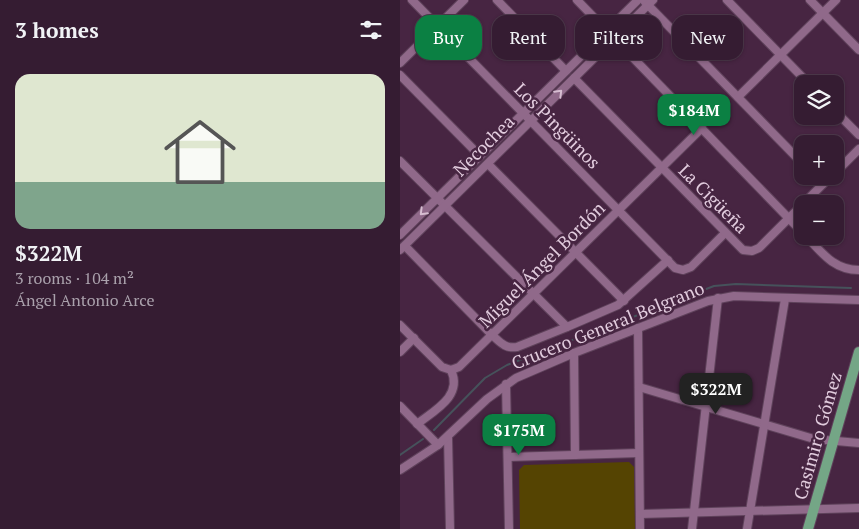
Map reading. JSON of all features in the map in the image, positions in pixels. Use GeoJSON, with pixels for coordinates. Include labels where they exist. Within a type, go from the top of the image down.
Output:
{"type":"FeatureCollection","features":[{"type":"Feature","properties":{"kind":"main road","name":"Casimiro Gómez"},"geometry":{"type":"LineString","coordinates":[[808,529],[833,442],[856,373],[859,352]]}},
{"type":"Feature","properties":{"kind":"street","name":"Los Pingüinos"},"geometry":{"type":"LineString","coordinates":[[412,0],[427,15]]}},
{"type":"Feature","properties":{"kind":"street"},"geometry":{"type":"LineString","coordinates":[[449,15],[464,0]]}},
{"type":"Feature","properties":{"kind":"street"},"geometry":{"type":"LineString","coordinates":[[497,0],[566,71]]}},
{"type":"Feature","properties":{"kind":"street"},"geometry":{"type":"LineString","coordinates":[[577,0],[592,15]]}},
{"type":"Feature","properties":{"kind":"street","name":"Necochea"},"geometry":{"type":"LineString","coordinates":[[623,15],[638,0]]}},
{"type":"Feature","properties":{"kind":"street"},"geometry":{"type":"LineString","coordinates":[[727,0],[800,75]]}},
{"type":"Feature","properties":{"kind":"street"},"geometry":{"type":"LineString","coordinates":[[810,0],[859,50]]}},
{"type":"Feature","properties":{"kind":"street"},"geometry":{"type":"LineString","coordinates":[[738,97],[836,0]]}},
{"type":"Feature","properties":{"kind":"street"},"geometry":{"type":"LineString","coordinates":[[648,2],[794,155]]}},
{"type":"Feature","properties":{"kind":"street","name":"Necochea"},"geometry":{"type":"LineString","coordinates":[[636,15],[648,2]]}},
{"type":"Feature","properties":{"kind":"street"},"geometry":{"type":"LineString","coordinates":[[400,64],[415,49]]}},
{"type":"Feature","properties":{"kind":"street","name":"Los Pingüinos"},"geometry":{"type":"LineString","coordinates":[[471,60],[675,268],[683,270],[691,267],[725,233]]}},
{"type":"Feature","properties":{"kind":"street","name":"Necochea"},"geometry":{"type":"LineString","coordinates":[[400,235],[577,60]]}},
{"type":"Feature","properties":{"kind":"street","name":"Necochea"},"geometry":{"type":"LineString","coordinates":[[402,248],[592,60]]}},
{"type":"Feature","properties":{"kind":"street"},"geometry":{"type":"LineString","coordinates":[[636,60],[794,222]]}},
{"type":"Feature","properties":{"kind":"street"},"geometry":{"type":"LineString","coordinates":[[400,75],[480,156]]}},
{"type":"Feature","properties":{"kind":"street","name":"La Cigüeña"},"geometry":{"type":"LineString","coordinates":[[574,78],[740,248],[749,252],[759,248],[790,217]]}},
{"type":"Feature","properties":{"kind":"street"},"geometry":{"type":"LineString","coordinates":[[844,120],[859,135]]}},
{"type":"Feature","properties":{"kind":"street","name":"Miguel Ángel Bordón"},"geometry":{"type":"LineString","coordinates":[[451,370],[459,367],[702,128]]}},
{"type":"Feature","properties":{"kind":"street"},"geometry":{"type":"LineString","coordinates":[[844,164],[859,149]]}},
{"type":"Feature","properties":{"kind":"street"},"geometry":{"type":"LineString","coordinates":[[400,161],[567,328]]}},
{"type":"Feature","properties":{"kind":"street"},"geometry":{"type":"LineString","coordinates":[[488,164],[624,301]]}},
{"type":"Feature","properties":{"kind":"street"},"geometry":{"type":"LineString","coordinates":[[812,195],[823,185]]}},
{"type":"Feature","properties":{"kind":"street"},"geometry":{"type":"LineString","coordinates":[[790,217],[794,213]]}},
{"type":"Feature","properties":{"kind":"street"},"geometry":{"type":"LineString","coordinates":[[815,245],[832,263],[849,270],[859,270]]}},
{"type":"Feature","properties":{"kind":"street"},"geometry":{"type":"LineString","coordinates":[[402,248],[502,345],[509,348],[567,328],[613,308],[624,301],[668,260]]}},
{"type":"Feature","properties":{"kind":"street","name":"Crucero General Belgrano"},"geometry":{"type":"LineString","coordinates":[[400,470],[448,437],[487,399],[506,384],[529,371],[574,352],[718,298],[734,296],[859,300]]}},
{"type":"Feature","properties":{"kind":"street"},"geometry":{"type":"LineString","coordinates":[[692,529],[718,298]]}},
{"type":"Feature","properties":{"kind":"street"},"geometry":{"type":"LineString","coordinates":[[747,529],[785,298]]}},
{"type":"Feature","properties":{"kind":"street"},"geometry":{"type":"LineString","coordinates":[[400,324],[442,367],[451,370],[455,383],[451,394],[418,424]]}},
{"type":"Feature","properties":{"kind":"street"},"geometry":{"type":"LineString","coordinates":[[638,328],[640,529]]}},
{"type":"Feature","properties":{"kind":"street"},"geometry":{"type":"LineString","coordinates":[[400,352],[414,338]]}},
{"type":"Feature","properties":{"kind":"street"},"geometry":{"type":"LineString","coordinates":[[574,352],[575,455]]}},
{"type":"Feature","properties":{"kind":"street"},"geometry":{"type":"LineString","coordinates":[[506,384],[509,529]]}},
{"type":"Feature","properties":{"kind":"street"},"geometry":{"type":"LineString","coordinates":[[639,387],[814,439],[859,444]]}},
{"type":"Feature","properties":{"kind":"street"},"geometry":{"type":"LineString","coordinates":[[400,406],[438,445]]}},
{"type":"Feature","properties":{"kind":"street"},"geometry":{"type":"LineString","coordinates":[[448,437],[450,529]]}},
{"type":"Feature","properties":{"kind":"street"},"geometry":{"type":"LineString","coordinates":[[508,457],[639,453]]}},
{"type":"Feature","properties":{"kind":"street"},"geometry":{"type":"LineString","coordinates":[[640,514],[859,508]]}},
{"type":"Feature","properties":{"kind":"shaded area"},"geometry":{"type":"Polygon","coordinates":[[[629,462],[634,467],[635,529],[520,529],[519,470],[524,465],[629,462]]]}},
{"type":"Feature","properties":{"kind":"waterway"},"geometry":{"type":"LineString","coordinates":[[434,430],[485,378],[507,365],[714,286],[736,284],[851,288]]}},
{"type":"Feature","properties":{"kind":"waterway"},"geometry":{"type":"LineString","coordinates":[[400,455],[423,439]]}}]}
